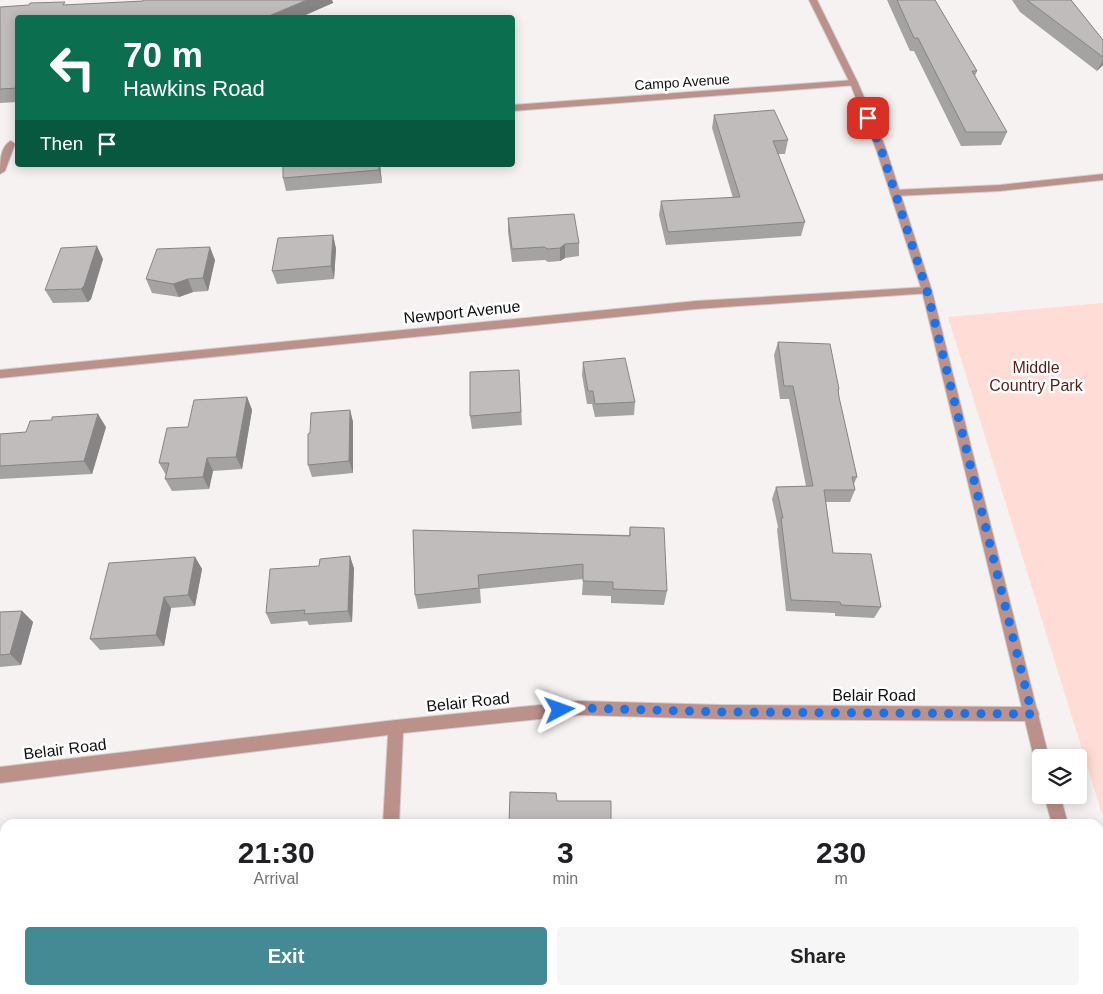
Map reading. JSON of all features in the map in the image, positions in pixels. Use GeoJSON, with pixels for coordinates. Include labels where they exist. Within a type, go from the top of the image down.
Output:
{"type":"FeatureCollection","features":[{"type":"Feature","properties":{"kind":"street"},"geometry":{"type":"LineString","coordinates":[[814,0],[854,83],[881,149],[927,291],[1040,749]]}},
{"type":"Feature","properties":{"kind":"street","name":"Campo Avenue"},"geometry":{"type":"LineString","coordinates":[[515,108],[854,83]]}},
{"type":"Feature","properties":{"kind":"street"},"geometry":{"type":"LineString","coordinates":[[0,145],[14,144]]}},
{"type":"Feature","properties":{"kind":"street"},"geometry":{"type":"LineString","coordinates":[[0,171],[14,144]]}},
{"type":"Feature","properties":{"kind":"street"},"geometry":{"type":"LineString","coordinates":[[895,193],[1000,188],[1103,177]]}},
{"type":"Feature","properties":{"kind":"street","name":"Newport Avenue"},"geometry":{"type":"LineString","coordinates":[[0,374],[696,305],[927,291]]}},
{"type":"Feature","properties":{"kind":"street","name":"Belair Road"},"geometry":{"type":"LineString","coordinates":[[0,775],[396,727],[579,708],[722,712],[1032,714]]}},
{"type":"Feature","properties":{"kind":"street"},"geometry":{"type":"LineString","coordinates":[[391,819],[396,727]]}},
{"type":"Feature","properties":{"kind":"street"},"geometry":{"type":"LineString","coordinates":[[1054,804],[1059,819]]}},
{"type":"Feature","properties":{"kind":"green space","name":"Middle Country Park"},"geometry":{"type":"Polygon","coordinates":[[[1103,303],[1103,817],[1087,765],[1087,749],[1082,749],[948,317],[1103,303]]]}},
{"type":"Feature","properties":{"kind":"building"},"geometry":{"type":"Polygon","coordinates":[[[307,0],[271,15],[15,15],[15,88],[0,89],[0,7],[29,5],[30,3],[65,2],[63,5],[143,1],[307,0]]]}},
{"type":"Feature","properties":{"kind":"building"},"geometry":{"type":"Polygon","coordinates":[[[897,0],[935,0],[977,71],[972,71],[1007,132],[966,132],[918,38],[914,38],[897,0]]]}},
{"type":"Feature","properties":{"kind":"building"},"geometry":{"type":"Polygon","coordinates":[[[1027,0],[1071,0],[1103,40],[1103,57],[1027,0]]]}},
{"type":"Feature","properties":{"kind":"building"},"geometry":{"type":"Polygon","coordinates":[[[774,110],[788,140],[773,141],[805,222],[668,232],[661,201],[740,197],[714,115],[774,110]]]}},
{"type":"Feature","properties":{"kind":"building"},"geometry":{"type":"Polygon","coordinates":[[[283,167],[379,167],[379,170],[283,178],[283,167]]]}},
{"type":"Feature","properties":{"kind":"building"},"geometry":{"type":"Polygon","coordinates":[[[574,214],[579,243],[565,244],[560,248],[512,249],[508,218],[574,214]]]}},
{"type":"Feature","properties":{"kind":"building"},"geometry":{"type":"Polygon","coordinates":[[[333,235],[331,266],[272,271],[278,238],[333,235]]]}},
{"type":"Feature","properties":{"kind":"building"},"geometry":{"type":"Polygon","coordinates":[[[97,246],[84,286],[81,289],[45,290],[61,248],[97,246]]]}},
{"type":"Feature","properties":{"kind":"building"},"geometry":{"type":"Polygon","coordinates":[[[210,247],[203,278],[188,279],[173,284],[146,279],[157,249],[210,247]]]}},
{"type":"Feature","properties":{"kind":"building"},"geometry":{"type":"Polygon","coordinates":[[[778,342],[830,344],[839,397],[857,477],[852,477],[855,490],[824,490],[833,553],[871,554],[881,607],[841,605],[840,602],[791,600],[781,518],[783,518],[776,487],[813,486],[793,386],[784,386],[778,342]]]}},
{"type":"Feature","properties":{"kind":"building"},"geometry":{"type":"Polygon","coordinates":[[[625,358],[635,402],[595,404],[593,391],[588,391],[583,362],[625,358]]]}},
{"type":"Feature","properties":{"kind":"building"},"geometry":{"type":"Polygon","coordinates":[[[519,370],[521,412],[470,416],[470,372],[519,370]]]}},
{"type":"Feature","properties":{"kind":"building"},"geometry":{"type":"Polygon","coordinates":[[[247,397],[236,457],[207,458],[203,477],[165,479],[169,463],[159,463],[167,428],[188,427],[194,400],[247,397]]]}},
{"type":"Feature","properties":{"kind":"building"},"geometry":{"type":"Polygon","coordinates":[[[350,410],[349,461],[308,465],[308,434],[310,433],[311,413],[350,410]]]}},
{"type":"Feature","properties":{"kind":"building"},"geometry":{"type":"Polygon","coordinates":[[[98,414],[84,461],[0,466],[0,434],[26,432],[30,421],[52,420],[52,417],[98,414]]]}},
{"type":"Feature","properties":{"kind":"building"},"geometry":{"type":"Polygon","coordinates":[[[630,527],[664,528],[667,591],[613,589],[613,582],[583,581],[583,564],[478,575],[479,588],[415,595],[413,530],[630,536],[630,527]]]}},
{"type":"Feature","properties":{"kind":"building"},"geometry":{"type":"Polygon","coordinates":[[[350,556],[348,611],[304,614],[305,610],[266,613],[270,569],[319,566],[320,559],[350,556]]]}},
{"type":"Feature","properties":{"kind":"building"},"geometry":{"type":"Polygon","coordinates":[[[195,557],[188,595],[164,597],[156,635],[90,639],[109,563],[195,557]]]}},
{"type":"Feature","properties":{"kind":"building"},"geometry":{"type":"Polygon","coordinates":[[[22,611],[10,654],[0,655],[0,612],[22,611]]]}},
{"type":"Feature","properties":{"kind":"building"},"geometry":{"type":"Polygon","coordinates":[[[510,792],[556,793],[557,801],[611,801],[611,819],[509,819],[510,792]]]}},
{"type":"Feature","properties":{"kind":"route"},"geometry":{"type":"LineString","coordinates":[[560,710],[579,708],[722,712],[1032,714],[927,291],[881,149],[868,118]]}}]}
